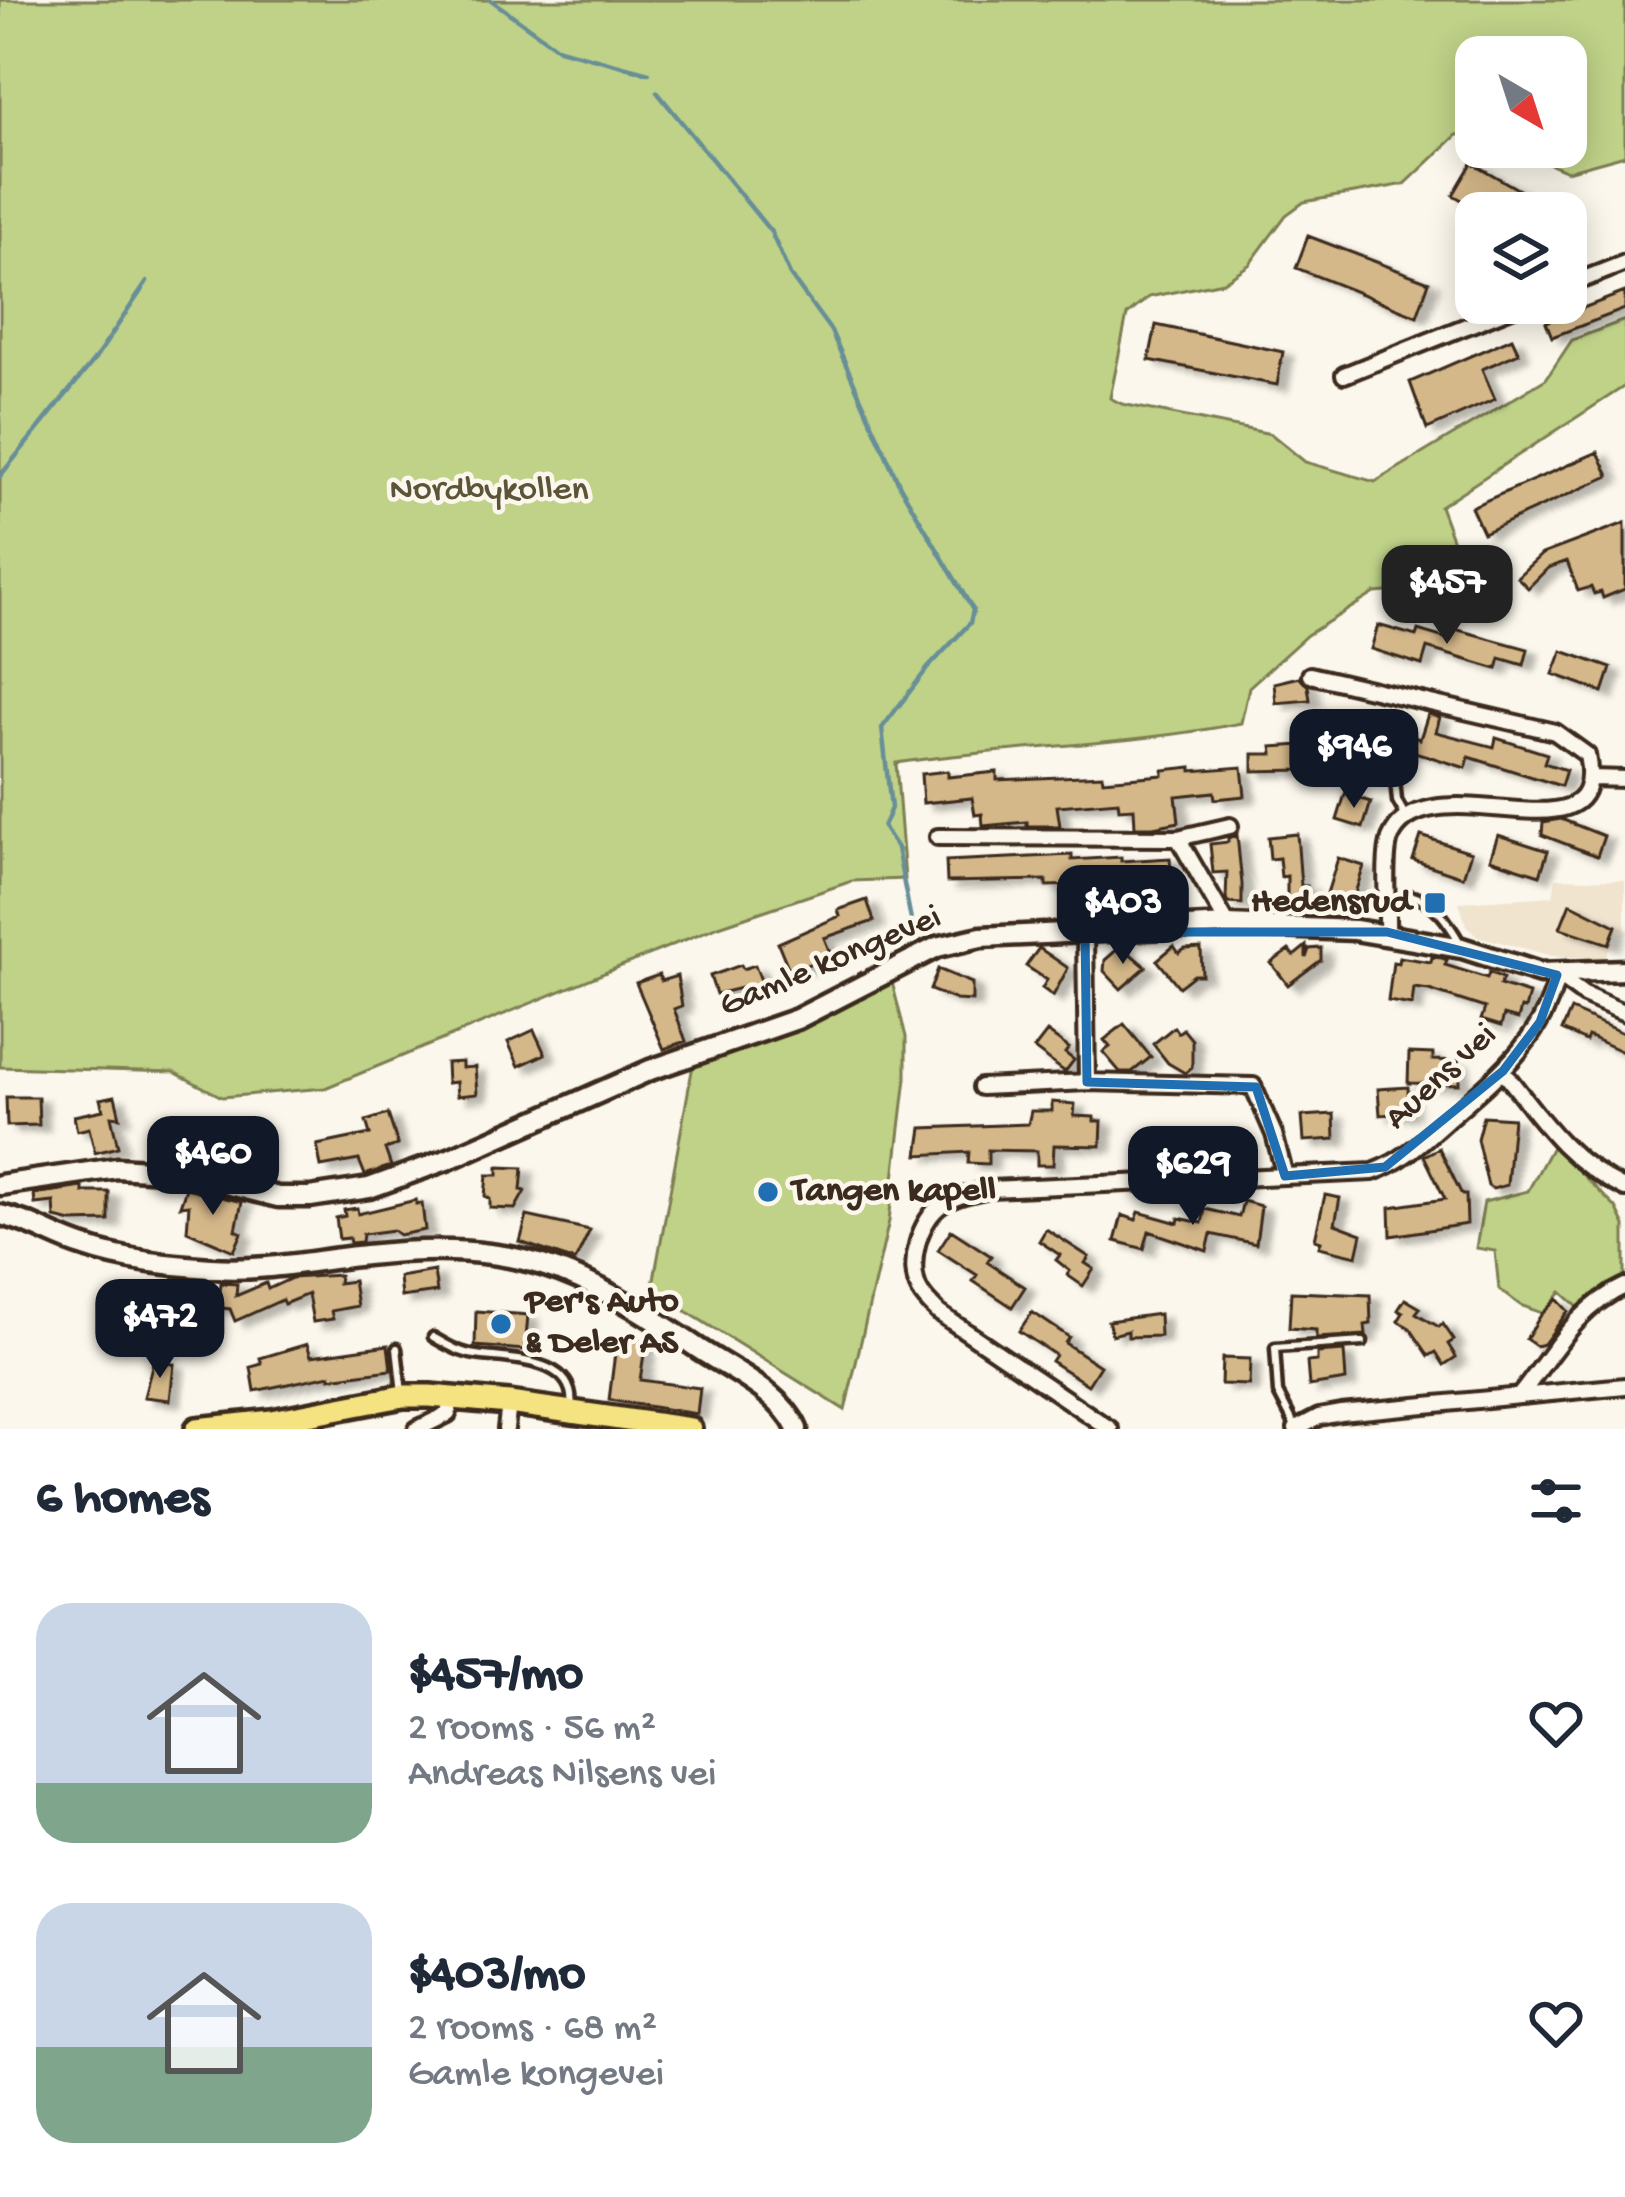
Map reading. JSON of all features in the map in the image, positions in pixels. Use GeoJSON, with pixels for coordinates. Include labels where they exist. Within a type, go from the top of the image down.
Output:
{"type":"FeatureCollection","features":[{"type":"Feature","properties":{"kind":"main road","name":"Gamle kongevei"},"geometry":{"type":"LineString","coordinates":[[0,1185],[117,1168],[179,1172],[293,1198],[369,1188],[449,1159],[650,1070],[797,1019],[937,947],[981,937],[1228,926],[1387,932],[1462,947],[1523,969],[1557,975],[1625,970]]}},
{"type":"Feature","properties":{"kind":"main road"},"geometry":{"type":"LineString","coordinates":[[0,1215],[30,1222],[89,1249],[213,1269],[440,1250],[533,1260],[598,1286],[650,1317],[778,1403],[797,1429]]}},
{"type":"Feature","properties":{"kind":"main road"},"geometry":{"type":"LineString","coordinates":[[197,1429],[272,1421],[403,1396],[509,1402],[690,1429]]}},
{"type":"Feature","properties":{"kind":"street"},"geometry":{"type":"LineString","coordinates":[[1587,277],[1625,262]]}},
{"type":"Feature","properties":{"kind":"street"},"geometry":{"type":"LineString","coordinates":[[1344,376],[1472,324]]}},
{"type":"Feature","properties":{"kind":"street"},"geometry":{"type":"LineString","coordinates":[[1310,675],[1555,732],[1587,755],[1592,778],[1582,798],[1560,810],[1521,812],[1435,804],[1406,817],[1389,840],[1387,932]]}},
{"type":"Feature","properties":{"kind":"street"},"geometry":{"type":"LineString","coordinates":[[1592,778],[1625,779]]}},
{"type":"Feature","properties":{"kind":"street"},"geometry":{"type":"LineString","coordinates":[[938,837],[1178,838],[1230,826]]}},
{"type":"Feature","properties":{"kind":"street"},"geometry":{"type":"LineString","coordinates":[[1178,838],[1228,926]]}},
{"type":"Feature","properties":{"kind":"street"},"geometry":{"type":"LineString","coordinates":[[1084,932],[1087,1082]]}},
{"type":"Feature","properties":{"kind":"street","name":"Gamle kongevei"},"geometry":{"type":"LineString","coordinates":[[1557,975],[1584,995],[1625,1013]]}},
{"type":"Feature","properties":{"kind":"street","name":"Auens vei"},"geometry":{"type":"LineString","coordinates":[[1110,1429],[939,1313],[919,1290],[914,1269],[924,1225],[939,1205],[989,1190],[1361,1174],[1385,1167],[1408,1154],[1503,1071],[1540,1022],[1557,975]]}},
{"type":"Feature","properties":{"kind":"street"},"geometry":{"type":"LineString","coordinates":[[1503,1071],[1566,1149],[1591,1172],[1625,1189]]}},
{"type":"Feature","properties":{"kind":"street"},"geometry":{"type":"LineString","coordinates":[[981,1088],[1087,1082],[1253,1087],[1274,1133],[1285,1176]]}},
{"type":"Feature","properties":{"kind":"street"},"geometry":{"type":"LineString","coordinates":[[1520,1395],[1579,1315],[1625,1286]]}},
{"type":"Feature","properties":{"kind":"street"},"geometry":{"type":"LineString","coordinates":[[1296,1428],[1341,1413],[1625,1386]]}},
{"type":"Feature","properties":{"kind":"street"},"geometry":{"type":"LineString","coordinates":[[417,1429],[448,1414],[452,1397]]}},
{"type":"Feature","properties":{"kind":"street"},"geometry":{"type":"LineString","coordinates":[[506,1429],[509,1402]]}},
{"type":"Feature","properties":{"kind":"lane"},"geometry":{"type":"LineString","coordinates":[[1394,769],[1398,806],[1406,817]]}},
{"type":"Feature","properties":{"kind":"lane"},"geometry":{"type":"LineString","coordinates":[[1388,905],[1410,895],[1424,899],[1447,920],[1462,947]]}},
{"type":"Feature","properties":{"kind":"lane"},"geometry":{"type":"LineString","coordinates":[[433,1337],[473,1355],[535,1362],[554,1371],[573,1398],[571,1412]]}},
{"type":"Feature","properties":{"kind":"lane"},"geometry":{"type":"LineString","coordinates":[[1296,1428],[1278,1393],[1275,1348],[1363,1342]]}},
{"type":"Feature","properties":{"kind":"lane"},"geometry":{"type":"LineString","coordinates":[[397,1348],[403,1396]]}},
{"type":"Feature","properties":{"kind":"highlighted area"},"geometry":{"type":"Polygon","coordinates":[[[1085,932],[1387,932],[1557,975],[1540,1022],[1503,1071],[1385,1167],[1285,1176],[1256,1087],[1087,1082],[1085,932]]]}},
{"type":"Feature","properties":{"kind":"shaded area"},"geometry":{"type":"Polygon","coordinates":[[[1556,878],[1625,880],[1625,931],[1618,928],[1605,959],[1552,956],[1477,936],[1466,925],[1459,902],[1553,896],[1556,878]]]}},
{"type":"Feature","properties":{"kind":"green space","name":"Nordbykollen"},"geometry":{"type":"Polygon","coordinates":[[[0,0],[1625,0],[1625,155],[1587,165],[1587,36],[1455,36],[1455,137],[1405,184],[1304,202],[1286,215],[1249,265],[1223,282],[1149,297],[1127,315],[1110,398],[1271,434],[1305,462],[1375,482],[1546,379],[1572,340],[1625,320],[1625,386],[1440,506],[1454,544],[1494,557],[1490,583],[1375,593],[1307,635],[1249,687],[1241,723],[1155,737],[896,763],[905,879],[852,881],[716,927],[325,1088],[222,1097],[174,1072],[0,1067],[0,0]]]}},
{"type":"Feature","properties":{"kind":"green space"},"geometry":{"type":"Polygon","coordinates":[[[891,978],[906,1037],[906,1078],[889,1221],[845,1410],[652,1290],[693,1065],[785,1030],[891,978]]]}},
{"type":"Feature","properties":{"kind":"green space"},"geometry":{"type":"Polygon","coordinates":[[[1553,1145],[1616,1208],[1625,1226],[1625,1279],[1599,1290],[1578,1307],[1561,1292],[1544,1314],[1520,1305],[1499,1289],[1495,1251],[1476,1248],[1484,1202],[1528,1191],[1553,1145]]]}},
{"type":"Feature","properties":{"kind":"building"},"geometry":{"type":"Polygon","coordinates":[[[1469,168],[1480,168],[1521,192],[1455,192],[1453,195],[1469,168]]]}},
{"type":"Feature","properties":{"kind":"building"},"geometry":{"type":"Polygon","coordinates":[[[1308,236],[1429,282],[1417,316],[1296,268],[1308,236]]]}},
{"type":"Feature","properties":{"kind":"building"},"geometry":{"type":"Polygon","coordinates":[[[1625,292],[1625,309],[1587,324],[1587,306],[1625,292]]]}},
{"type":"Feature","properties":{"kind":"building"},"geometry":{"type":"Polygon","coordinates":[[[1547,324],[1586,324],[1552,337],[1547,324]]]}},
{"type":"Feature","properties":{"kind":"building"},"geometry":{"type":"Polygon","coordinates":[[[1156,325],[1283,352],[1277,385],[1149,360],[1156,325]]]}},
{"type":"Feature","properties":{"kind":"building"},"geometry":{"type":"Polygon","coordinates":[[[1512,338],[1519,353],[1482,369],[1495,399],[1427,429],[1410,382],[1512,338]]]}},
{"type":"Feature","properties":{"kind":"building"},"geometry":{"type":"Polygon","coordinates":[[[1598,452],[1609,476],[1483,533],[1471,507],[1598,452]]]}},
{"type":"Feature","properties":{"kind":"building"},"geometry":{"type":"Polygon","coordinates":[[[1625,523],[1625,589],[1603,598],[1591,587],[1578,591],[1567,561],[1548,568],[1528,588],[1517,577],[1542,554],[1625,523]]]}},
{"type":"Feature","properties":{"kind":"building"},"geometry":{"type":"Polygon","coordinates":[[[1378,625],[1451,640],[1455,629],[1528,649],[1524,665],[1500,658],[1497,669],[1427,648],[1422,665],[1371,649],[1378,625]]]}},
{"type":"Feature","properties":{"kind":"building"},"geometry":{"type":"Polygon","coordinates":[[[1562,651],[1611,668],[1603,692],[1553,674],[1562,651]]]}},
{"type":"Feature","properties":{"kind":"building"},"geometry":{"type":"Polygon","coordinates":[[[1299,677],[1308,686],[1310,700],[1276,703],[1274,683],[1299,677]]]}},
{"type":"Feature","properties":{"kind":"building"},"geometry":{"type":"Polygon","coordinates":[[[1428,714],[1440,717],[1436,732],[1494,747],[1496,738],[1547,754],[1544,763],[1566,770],[1561,786],[1469,757],[1466,768],[1396,746],[1392,757],[1342,741],[1350,717],[1420,739],[1428,714]]]}},
{"type":"Feature","properties":{"kind":"building"},"geometry":{"type":"Polygon","coordinates":[[[1301,745],[1304,770],[1253,771],[1253,754],[1273,754],[1272,747],[1301,745]]]}},
{"type":"Feature","properties":{"kind":"building"},"geometry":{"type":"Polygon","coordinates":[[[1192,767],[1192,771],[1242,767],[1245,796],[1215,799],[1214,792],[1176,796],[1179,822],[1153,827],[1135,827],[1134,808],[1119,809],[1118,801],[1057,806],[1060,826],[1027,826],[1027,822],[983,826],[972,798],[923,803],[921,774],[948,771],[948,777],[997,772],[997,780],[1102,775],[1103,780],[1163,775],[1163,770],[1192,767]]]}},
{"type":"Feature","properties":{"kind":"building"},"geometry":{"type":"Polygon","coordinates":[[[1345,794],[1371,802],[1363,828],[1337,820],[1345,794]]]}},
{"type":"Feature","properties":{"kind":"building"},"geometry":{"type":"Polygon","coordinates":[[[1561,819],[1604,836],[1597,856],[1542,835],[1543,822],[1561,819]]]}},
{"type":"Feature","properties":{"kind":"building"},"geometry":{"type":"Polygon","coordinates":[[[1297,834],[1306,905],[1287,904],[1287,876],[1281,877],[1279,858],[1270,859],[1268,837],[1297,834]]]}},
{"type":"Feature","properties":{"kind":"building"},"geometry":{"type":"Polygon","coordinates":[[[1237,835],[1242,904],[1228,903],[1227,872],[1213,873],[1210,844],[1228,842],[1237,835]]]}},
{"type":"Feature","properties":{"kind":"building"},"geometry":{"type":"Polygon","coordinates":[[[1498,835],[1548,851],[1540,875],[1490,859],[1498,835]]]}},
{"type":"Feature","properties":{"kind":"building"},"geometry":{"type":"Polygon","coordinates":[[[1421,836],[1471,852],[1463,877],[1413,860],[1421,836]]]}},
{"type":"Feature","properties":{"kind":"building"},"geometry":{"type":"Polygon","coordinates":[[[1072,855],[1072,860],[1170,858],[1172,886],[1096,885],[1098,906],[1083,907],[1082,885],[1046,886],[1046,880],[947,882],[946,861],[1072,855]]]}},
{"type":"Feature","properties":{"kind":"building"},"geometry":{"type":"Polygon","coordinates":[[[1338,858],[1364,866],[1349,911],[1324,903],[1338,858]]]}},
{"type":"Feature","properties":{"kind":"building"},"geometry":{"type":"Polygon","coordinates":[[[867,900],[874,921],[824,938],[831,955],[790,972],[778,943],[840,916],[838,910],[867,900]]]}},
{"type":"Feature","properties":{"kind":"building"},"geometry":{"type":"Polygon","coordinates":[[[1570,903],[1616,926],[1609,944],[1560,928],[1570,903]]]}},
{"type":"Feature","properties":{"kind":"building"},"geometry":{"type":"Polygon","coordinates":[[[1121,946],[1146,967],[1121,989],[1104,971],[1105,960],[1121,946]]]}},
{"type":"Feature","properties":{"kind":"building"},"geometry":{"type":"Polygon","coordinates":[[[1174,946],[1179,953],[1201,948],[1202,975],[1194,975],[1179,987],[1157,960],[1174,946]]]}},
{"type":"Feature","properties":{"kind":"building"},"geometry":{"type":"Polygon","coordinates":[[[1306,946],[1306,958],[1309,949],[1321,948],[1321,960],[1288,985],[1271,963],[1289,950],[1294,956],[1306,946]]]}},
{"type":"Feature","properties":{"kind":"building"},"geometry":{"type":"Polygon","coordinates":[[[1039,948],[1068,968],[1053,996],[1042,988],[1047,980],[1026,966],[1039,948]]]}},
{"type":"Feature","properties":{"kind":"building"},"geometry":{"type":"Polygon","coordinates":[[[1399,957],[1431,962],[1432,957],[1442,958],[1447,960],[1445,965],[1487,978],[1489,972],[1503,978],[1500,985],[1529,994],[1525,1009],[1521,1008],[1518,1019],[1504,1015],[1501,1026],[1481,1020],[1485,1008],[1429,990],[1414,988],[1412,1005],[1388,1001],[1393,962],[1398,963],[1399,957]]]}},
{"type":"Feature","properties":{"kind":"building"},"geometry":{"type":"Polygon","coordinates":[[[741,965],[743,969],[755,965],[762,983],[716,994],[710,976],[741,965]]]}},
{"type":"Feature","properties":{"kind":"building"},"geometry":{"type":"Polygon","coordinates":[[[938,969],[972,983],[972,1001],[930,990],[938,969]]]}},
{"type":"Feature","properties":{"kind":"building"},"geometry":{"type":"Polygon","coordinates":[[[659,975],[661,981],[677,976],[682,1006],[674,1009],[686,1041],[664,1049],[636,983],[659,975]]]}},
{"type":"Feature","properties":{"kind":"building"},"geometry":{"type":"Polygon","coordinates":[[[1571,1010],[1625,1034],[1625,1053],[1562,1030],[1571,1010]]]}},
{"type":"Feature","properties":{"kind":"building"},"geometry":{"type":"Polygon","coordinates":[[[1124,1024],[1151,1057],[1132,1072],[1120,1072],[1103,1052],[1110,1047],[1104,1040],[1124,1024]]]}},
{"type":"Feature","properties":{"kind":"building"},"geometry":{"type":"Polygon","coordinates":[[[1174,1027],[1178,1033],[1183,1029],[1192,1040],[1192,1067],[1185,1073],[1168,1063],[1153,1044],[1174,1027]]]}},
{"type":"Feature","properties":{"kind":"building"},"geometry":{"type":"Polygon","coordinates":[[[534,1030],[545,1054],[519,1066],[508,1042],[534,1030]]]}},
{"type":"Feature","properties":{"kind":"building"},"geometry":{"type":"Polygon","coordinates":[[[1047,1032],[1069,1048],[1065,1053],[1074,1060],[1065,1072],[1034,1049],[1047,1032]]]}},
{"type":"Feature","properties":{"kind":"building"},"geometry":{"type":"Polygon","coordinates":[[[1409,1053],[1459,1061],[1459,1084],[1408,1083],[1409,1053]]]}},
{"type":"Feature","properties":{"kind":"building"},"geometry":{"type":"Polygon","coordinates":[[[462,1062],[462,1068],[475,1067],[477,1094],[457,1096],[456,1082],[447,1083],[446,1063],[462,1062]]]}},
{"type":"Feature","properties":{"kind":"building"},"geometry":{"type":"Polygon","coordinates":[[[1408,1087],[1409,1113],[1380,1115],[1378,1089],[1408,1087]]]}},
{"type":"Feature","properties":{"kind":"building"},"geometry":{"type":"Polygon","coordinates":[[[115,1096],[120,1117],[111,1116],[118,1147],[95,1153],[89,1128],[77,1131],[74,1116],[103,1110],[100,1099],[115,1096]]]}},
{"type":"Feature","properties":{"kind":"building"},"geometry":{"type":"Polygon","coordinates":[[[6,1097],[38,1097],[39,1125],[7,1126],[6,1097]]]}},
{"type":"Feature","properties":{"kind":"building"},"geometry":{"type":"Polygon","coordinates":[[[1052,1102],[1075,1104],[1074,1116],[1102,1121],[1101,1146],[1054,1145],[1053,1165],[1037,1165],[1037,1151],[988,1150],[988,1164],[968,1163],[969,1152],[918,1155],[922,1128],[1028,1124],[1031,1111],[1052,1111],[1052,1102]]]}},
{"type":"Feature","properties":{"kind":"building"},"geometry":{"type":"Polygon","coordinates":[[[388,1114],[398,1145],[385,1149],[391,1166],[365,1175],[359,1160],[321,1167],[317,1145],[370,1134],[366,1121],[388,1114]]]}},
{"type":"Feature","properties":{"kind":"building"},"geometry":{"type":"Polygon","coordinates":[[[1334,1114],[1335,1139],[1304,1141],[1302,1116],[1334,1114]]]}},
{"type":"Feature","properties":{"kind":"building"},"geometry":{"type":"Polygon","coordinates":[[[1483,1116],[1513,1118],[1507,1185],[1493,1189],[1488,1186],[1477,1139],[1483,1116]]]}},
{"type":"Feature","properties":{"kind":"building"},"geometry":{"type":"Polygon","coordinates":[[[171,1127],[197,1131],[197,1142],[246,1147],[245,1168],[225,1170],[183,1159],[184,1149],[168,1147],[171,1127]]]}},
{"type":"Feature","properties":{"kind":"building"},"geometry":{"type":"Polygon","coordinates":[[[1439,1148],[1466,1195],[1467,1224],[1391,1236],[1390,1207],[1445,1199],[1424,1156],[1439,1148]]]}},
{"type":"Feature","properties":{"kind":"building"},"geometry":{"type":"Polygon","coordinates":[[[498,1167],[523,1168],[521,1190],[525,1191],[515,1209],[490,1208],[485,1196],[487,1175],[498,1175],[498,1167]]]}},
{"type":"Feature","properties":{"kind":"building"},"geometry":{"type":"Polygon","coordinates":[[[83,1187],[83,1192],[109,1192],[109,1221],[72,1222],[55,1218],[54,1202],[35,1204],[34,1194],[83,1187]]]}},
{"type":"Feature","properties":{"kind":"building"},"geometry":{"type":"Polygon","coordinates":[[[186,1188],[242,1202],[236,1230],[242,1233],[234,1251],[187,1231],[189,1205],[180,1206],[186,1188]]]}},
{"type":"Feature","properties":{"kind":"building"},"geometry":{"type":"Polygon","coordinates":[[[1325,1195],[1340,1198],[1335,1224],[1362,1234],[1357,1256],[1319,1247],[1321,1241],[1315,1239],[1325,1195]]]}},
{"type":"Feature","properties":{"kind":"building"},"geometry":{"type":"Polygon","coordinates":[[[416,1200],[422,1203],[425,1230],[363,1234],[362,1242],[339,1239],[336,1218],[345,1216],[344,1210],[357,1208],[358,1214],[416,1200]]]}},
{"type":"Feature","properties":{"kind":"building"},"geometry":{"type":"Polygon","coordinates":[[[1243,1201],[1261,1206],[1256,1244],[1211,1234],[1207,1251],[1149,1231],[1144,1249],[1115,1241],[1122,1215],[1136,1220],[1139,1212],[1178,1223],[1179,1218],[1202,1223],[1205,1209],[1239,1217],[1243,1201]]]}},
{"type":"Feature","properties":{"kind":"building"},"geometry":{"type":"Polygon","coordinates":[[[527,1216],[590,1230],[575,1261],[520,1242],[527,1216]]]}},
{"type":"Feature","properties":{"kind":"building"},"geometry":{"type":"Polygon","coordinates":[[[1046,1229],[1089,1257],[1085,1263],[1094,1269],[1083,1286],[1067,1275],[1070,1271],[1056,1260],[1060,1255],[1039,1241],[1046,1229]]]}},
{"type":"Feature","properties":{"kind":"building"},"geometry":{"type":"Polygon","coordinates":[[[951,1230],[991,1256],[987,1262],[1025,1287],[1012,1307],[973,1281],[977,1275],[938,1250],[951,1230]]]}},
{"type":"Feature","properties":{"kind":"building"},"geometry":{"type":"Polygon","coordinates":[[[434,1271],[437,1292],[401,1297],[399,1277],[434,1271]]]}},
{"type":"Feature","properties":{"kind":"building"},"geometry":{"type":"Polygon","coordinates":[[[339,1275],[338,1283],[353,1281],[357,1306],[331,1311],[333,1319],[313,1322],[308,1294],[235,1321],[230,1309],[205,1306],[203,1328],[131,1325],[135,1304],[156,1308],[158,1293],[189,1298],[190,1287],[220,1291],[221,1283],[237,1284],[236,1296],[266,1283],[268,1289],[292,1278],[339,1275]]]}},
{"type":"Feature","properties":{"kind":"building"},"geometry":{"type":"Polygon","coordinates":[[[1291,1292],[1370,1295],[1371,1324],[1365,1325],[1366,1335],[1316,1338],[1316,1330],[1289,1328],[1291,1292]]]}},
{"type":"Feature","properties":{"kind":"building"},"geometry":{"type":"Polygon","coordinates":[[[1405,1299],[1420,1308],[1416,1313],[1439,1327],[1443,1324],[1454,1340],[1448,1344],[1456,1357],[1444,1365],[1436,1352],[1429,1356],[1410,1328],[1398,1321],[1405,1299]]]}},
{"type":"Feature","properties":{"kind":"building"},"geometry":{"type":"Polygon","coordinates":[[[1557,1299],[1568,1311],[1544,1344],[1536,1346],[1526,1339],[1557,1299]]]}},
{"type":"Feature","properties":{"kind":"building","name":"Per's Auto & Deler AS"},"geometry":{"type":"Polygon","coordinates":[[[476,1311],[528,1315],[525,1350],[475,1346],[476,1311]]]}},
{"type":"Feature","properties":{"kind":"building"},"geometry":{"type":"Polygon","coordinates":[[[1032,1312],[1069,1337],[1065,1343],[1100,1366],[1088,1385],[1051,1361],[1055,1355],[1019,1331],[1032,1312]]]}},
{"type":"Feature","properties":{"kind":"building"},"geometry":{"type":"Polygon","coordinates":[[[1159,1314],[1160,1336],[1128,1337],[1128,1331],[1112,1335],[1108,1321],[1159,1314]]]}},
{"type":"Feature","properties":{"kind":"building"},"geometry":{"type":"Polygon","coordinates":[[[617,1337],[646,1341],[640,1380],[700,1388],[697,1414],[609,1400],[617,1337]]]}},
{"type":"Feature","properties":{"kind":"building"},"geometry":{"type":"Polygon","coordinates":[[[307,1344],[311,1356],[388,1345],[391,1370],[330,1375],[255,1391],[251,1367],[262,1364],[260,1358],[307,1344]]]}},
{"type":"Feature","properties":{"kind":"building"},"geometry":{"type":"Polygon","coordinates":[[[1344,1351],[1346,1380],[1309,1386],[1307,1362],[1317,1361],[1317,1353],[1344,1351]]]}},
{"type":"Feature","properties":{"kind":"building"},"geometry":{"type":"Polygon","coordinates":[[[1222,1358],[1250,1359],[1249,1385],[1221,1384],[1222,1358]]]}},
{"type":"Feature","properties":{"kind":"building"},"geometry":{"type":"Polygon","coordinates":[[[153,1362],[174,1364],[170,1400],[144,1397],[153,1362]]]}},
{"type":"Feature","properties":{"kind":"waterway"},"geometry":{"type":"LineString","coordinates":[[491,0],[559,49],[649,73]]}},
{"type":"Feature","properties":{"kind":"waterway"},"geometry":{"type":"LineString","coordinates":[[657,92],[771,232],[790,275],[831,331],[900,486],[973,610],[970,623],[882,728],[891,808],[883,827],[897,848],[913,930]]}},
{"type":"Feature","properties":{"kind":"waterway"},"geometry":{"type":"LineString","coordinates":[[0,476],[95,359],[147,282]]}},
{"type":"Feature","properties":{"kind":"place","name":"Hedensrud"},"geometry":{"type":"Point","coordinates":[1435,903]}},
{"type":"Feature","properties":{"kind":"place","name":"Tangen kapell"},"geometry":{"type":"Point","coordinates":[768,1192]}},
{"type":"Feature","properties":{"kind":"place","name":"Per's Auto & Deler AS"},"geometry":{"type":"Point","coordinates":[501,1324]}}]}
